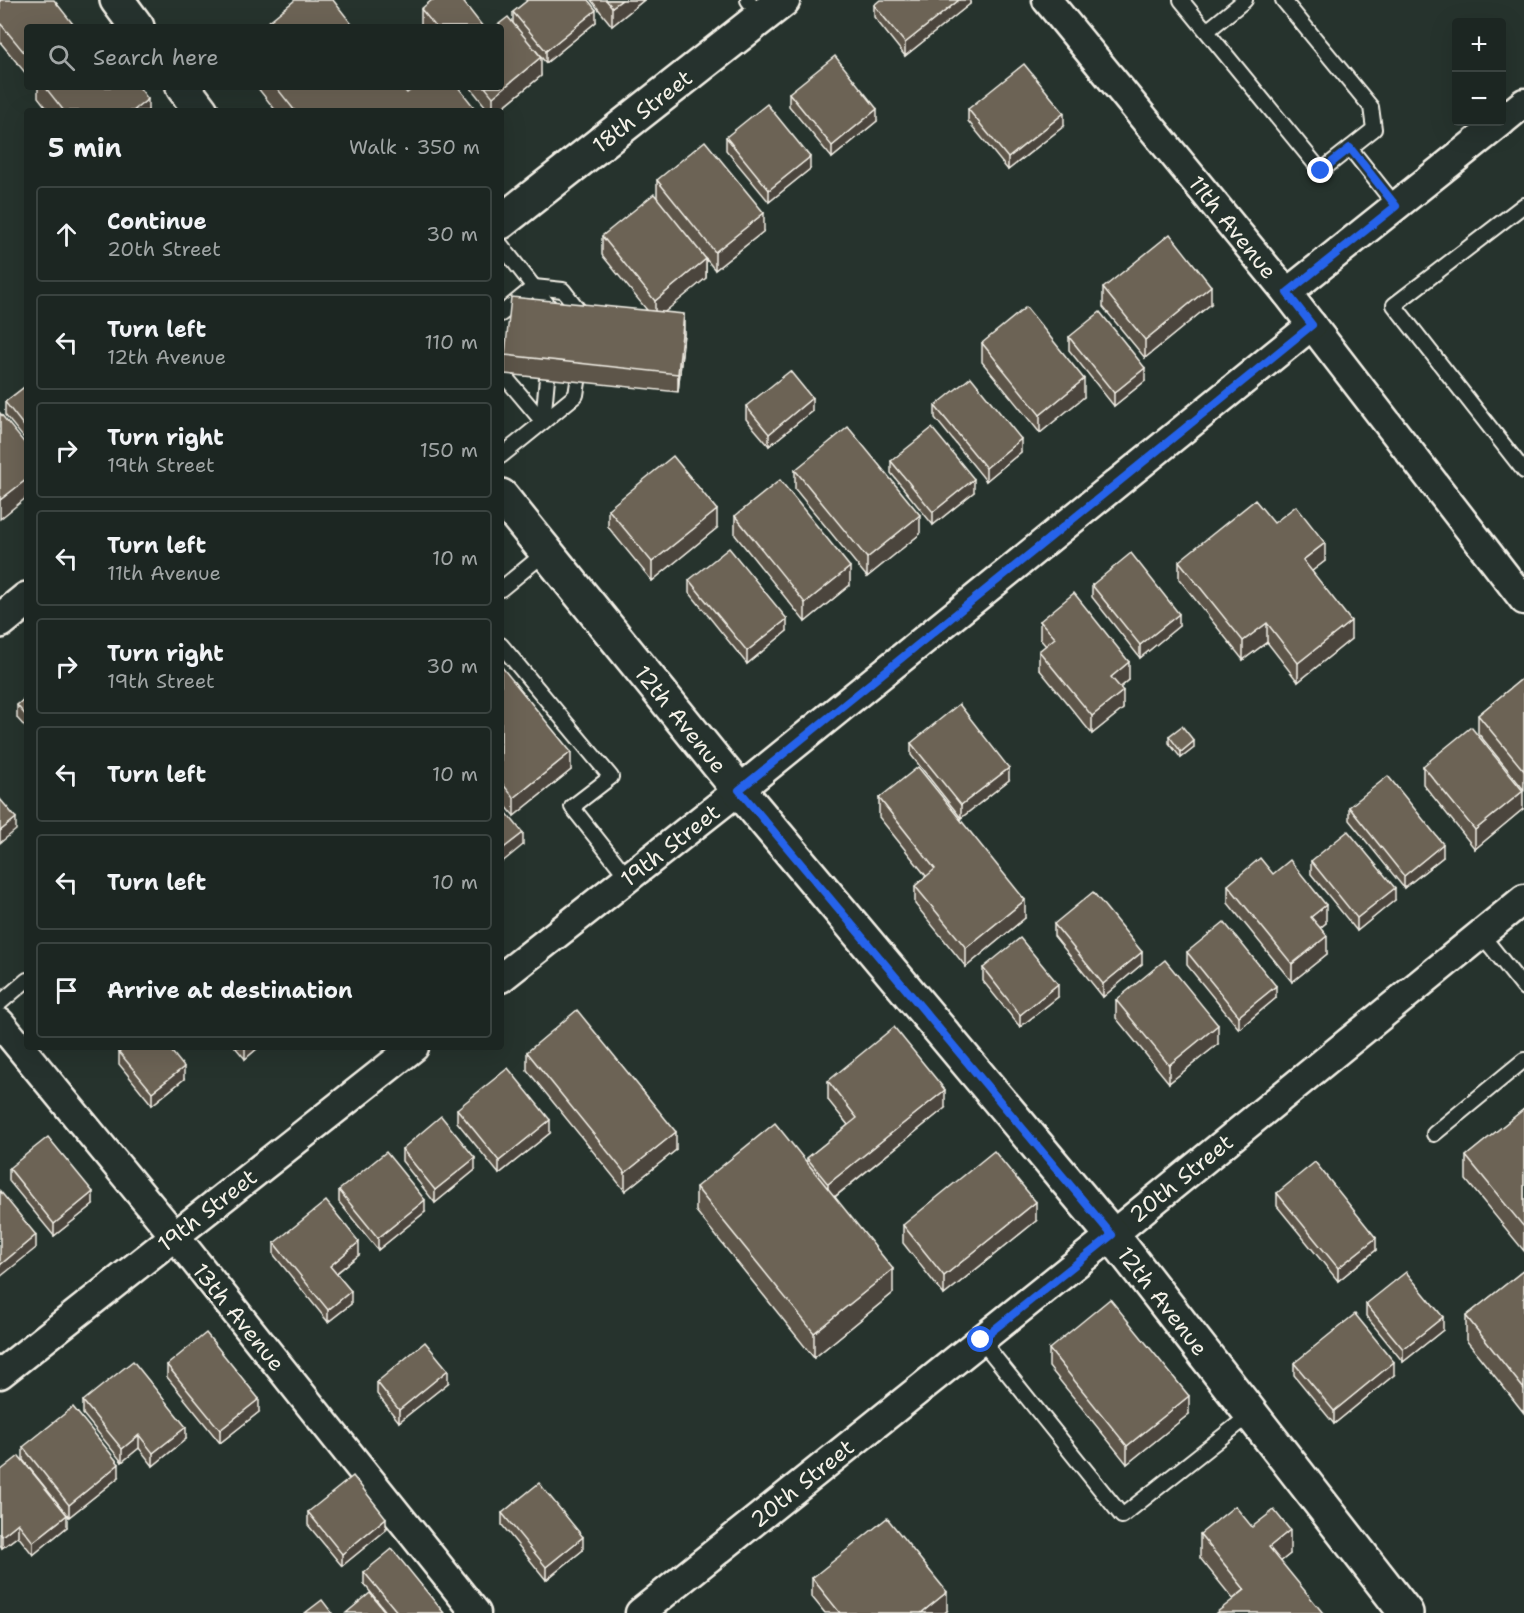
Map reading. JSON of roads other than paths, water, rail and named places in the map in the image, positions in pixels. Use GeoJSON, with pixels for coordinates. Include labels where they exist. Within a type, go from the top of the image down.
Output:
{"type":"FeatureCollection","features":[{"type":"Feature","properties":{"kind":"street"},"geometry":{"type":"LineString","coordinates":[[117,0],[135,24]]}},
{"type":"Feature","properties":{"kind":"street","name":"11th Avenue"},"geometry":{"type":"LineString","coordinates":[[1047,0],[1287,293],[1524,600]]}},
{"type":"Feature","properties":{"kind":"street","name":"18th Street"},"geometry":{"type":"LineString","coordinates":[[504,220],[764,6]]}},
{"type":"Feature","properties":{"kind":"street"},"geometry":{"type":"LineString","coordinates":[[185,90],[199,108]]}},
{"type":"Feature","properties":{"kind":"street"},"geometry":{"type":"LineString","coordinates":[[1506,117],[1524,103]]}},
{"type":"Feature","properties":{"kind":"street"},"geometry":{"type":"LineString","coordinates":[[1287,293],[1495,126]]}},
{"type":"Feature","properties":{"kind":"street","name":"19th Street"},"geometry":{"type":"LineString","coordinates":[[504,976],[739,790],[1312,325]]}},
{"type":"Feature","properties":{"kind":"street","name":"12th Avenue"},"geometry":{"type":"LineString","coordinates":[[504,500],[739,790],[1112,1235],[1406,1613]]}},
{"type":"Feature","properties":{"kind":"street"},"geometry":{"type":"LineString","coordinates":[[0,621],[24,601]]}},
{"type":"Feature","properties":{"kind":"street","name":"20th Street"},"geometry":{"type":"LineString","coordinates":[[640,1613],[1112,1235],[1524,899]]}},
{"type":"Feature","properties":{"kind":"street","name":"13th Avenue"},"geometry":{"type":"LineString","coordinates":[[0,1023],[175,1236],[476,1613]]}},
{"type":"Feature","properties":{"kind":"street","name":"19th Street"},"geometry":{"type":"LineString","coordinates":[[0,1374],[410,1050]]}},
{"type":"Feature","properties":{"kind":"lane"},"geometry":{"type":"LineString","coordinates":[[1181,0],[1321,171],[1374,129],[1371,106],[1283,0]]}},
{"type":"Feature","properties":{"kind":"lane"},"geometry":{"type":"LineString","coordinates":[[1207,31],[1245,0]]}},
{"type":"Feature","properties":{"kind":"lane"},"geometry":{"type":"LineString","coordinates":[[1350,148],[1396,206]]}},
{"type":"Feature","properties":{"kind":"lane"},"geometry":{"type":"LineString","coordinates":[[1524,205],[1394,304],[1524,471]]}},
{"type":"Feature","properties":{"kind":"lane"},"geometry":{"type":"LineString","coordinates":[[504,249],[551,309],[551,319]]}},
{"type":"Feature","properties":{"kind":"lane"},"geometry":{"type":"LineString","coordinates":[[504,312],[534,287],[563,290],[584,315],[584,322]]}},
{"type":"Feature","properties":{"kind":"lane"},"geometry":{"type":"LineString","coordinates":[[504,376],[543,422]]}},
{"type":"Feature","properties":{"kind":"lane"},"geometry":{"type":"LineString","coordinates":[[543,422],[547,378]]}},
{"type":"Feature","properties":{"kind":"lane"},"geometry":{"type":"LineString","coordinates":[[504,454],[576,395],[578,382]]}},
{"type":"Feature","properties":{"kind":"lane"},"geometry":{"type":"LineString","coordinates":[[504,587],[546,552]]}},
{"type":"Feature","properties":{"kind":"lane"},"geometry":{"type":"LineString","coordinates":[[504,649],[611,777],[572,807],[628,878]]}},
{"type":"Feature","properties":{"kind":"lane"},"geometry":{"type":"LineString","coordinates":[[1481,934],[1524,988]]}},
{"type":"Feature","properties":{"kind":"lane"},"geometry":{"type":"LineString","coordinates":[[0,1003],[24,983]]}},
{"type":"Feature","properties":{"kind":"lane"},"geometry":{"type":"LineString","coordinates":[[1434,1134],[1524,1060]]}},
{"type":"Feature","properties":{"kind":"lane"},"geometry":{"type":"LineString","coordinates":[[981,1340],[1122,1516],[1251,1413]]}}]}
